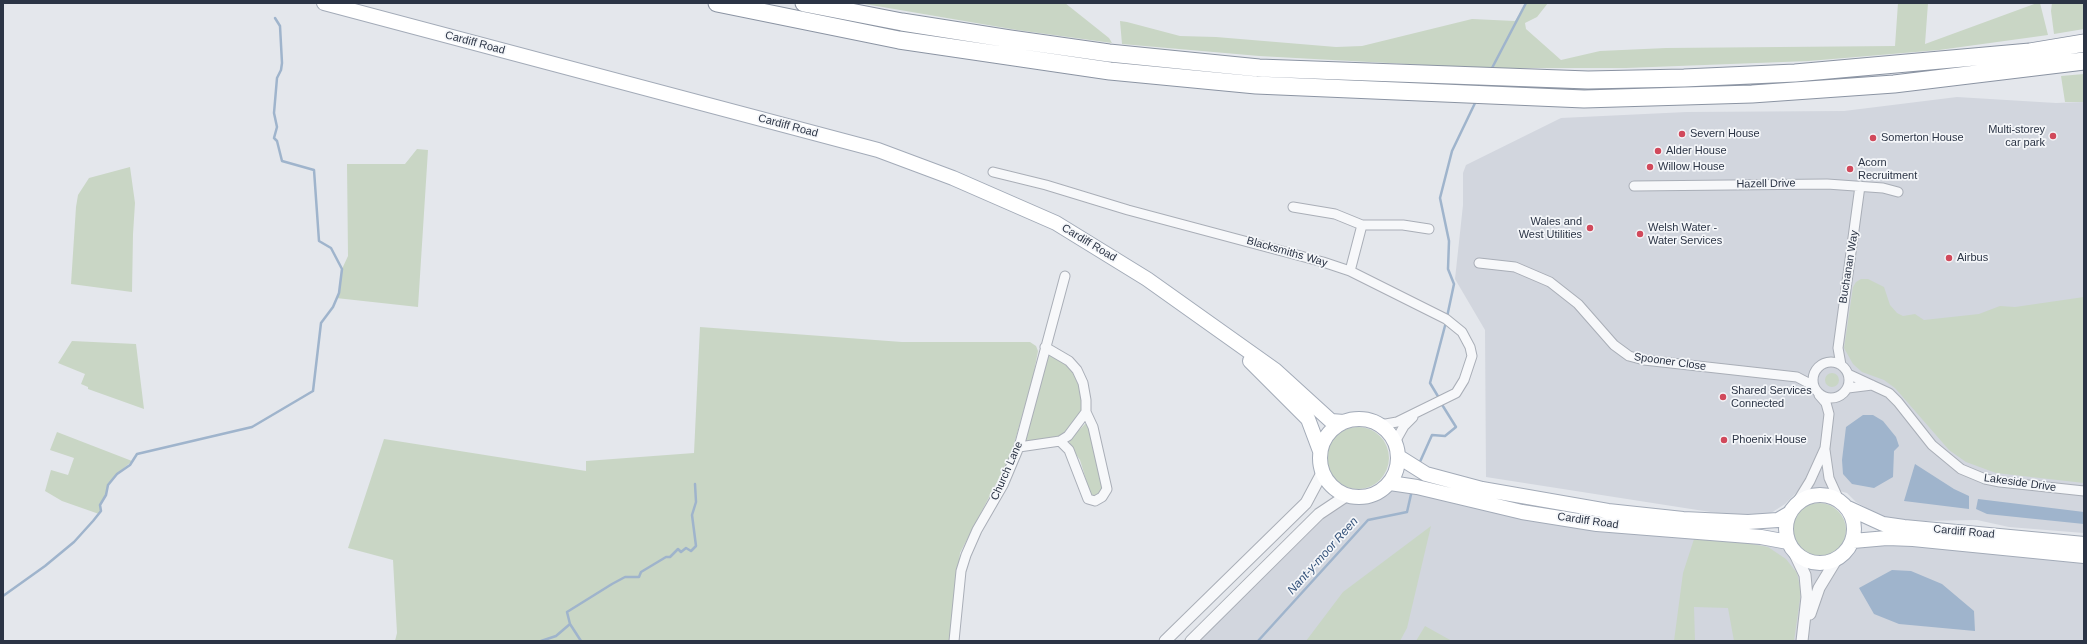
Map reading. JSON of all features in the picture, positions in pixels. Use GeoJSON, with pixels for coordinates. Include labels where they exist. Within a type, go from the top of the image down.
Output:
{"type":"FeatureCollection","features":[{"type":"Feature","properties":{"kind":"highway"},"geometry":{"type":"LineString","coordinates":[[717,3],[899,40],[1114,71],[1256,86],[1584,99],[1752,94],[2084,69]]}},
{"type":"Feature","properties":{"kind":"highway"},"geometry":{"type":"LineString","coordinates":[[804,3],[956,31],[1113,53],[1259,68],[1588,80],[1684,78],[1795,73],[1973,58],[2030,52],[2084,43]]}},
{"type":"Feature","properties":{"kind":"highway"},"geometry":{"type":"LineString","coordinates":[[1973,58],[2084,35]]}},
{"type":"Feature","properties":{"kind":"highway"},"geometry":{"type":"LineString","coordinates":[[1936,80],[2084,61]]}},
{"type":"Feature","properties":{"kind":"main road","name":"Cardiff Road"},"geometry":{"type":"LineString","coordinates":[[324,3],[885,152],[960,181],[1056,223],[1147,279],[1275,370],[1331,421],[1344,422]]}},
{"type":"Feature","properties":{"kind":"main road","name":"Cardiff Road"},"geometry":{"type":"LineString","coordinates":[[1219,329],[1308,419],[1320,451]]}},
{"type":"Feature","properties":{"kind":"main road"},"geometry":{"type":"LineString","coordinates":[[1356,419],[1368,420],[1380,425],[1389,432],[1395,442],[1398,457],[1397,470],[1390,483],[1380,492],[1367,497],[1346,496],[1332,487],[1322,473],[1319,462],[1320,451],[1324,438],[1333,428],[1344,422],[1356,419]]}},
{"type":"Feature","properties":{"kind":"main road","name":"Cardiff Road"},"geometry":{"type":"LineString","coordinates":[[1398,457],[1426,474],[1482,489],[1608,511],[1683,519],[1748,522],[1778,520],[1806,498],[1819,495],[1831,496],[1843,504],[1883,524],[2084,544]]}},
{"type":"Feature","properties":{"kind":"main road","name":"Cardiff Road"},"geometry":{"type":"LineString","coordinates":[[1390,483],[1417,486],[1522,512],[1598,524],[1761,536],[1791,546],[1807,561],[1820,564],[1836,560]]}},
{"type":"Feature","properties":{"kind":"main road"},"geometry":{"type":"LineString","coordinates":[[1836,560],[1848,550],[1853,541],[1855,529],[1853,518],[1843,504]]}},
{"type":"Feature","properties":{"kind":"main road"},"geometry":{"type":"LineString","coordinates":[[1791,546],[1786,525],[1792,510]]}},
{"type":"Feature","properties":{"kind":"main road","name":"Cardiff Road"},"geometry":{"type":"LineString","coordinates":[[1853,541],[1887,538],[1913,539],[2084,556]]}},
{"type":"Feature","properties":{"kind":"street","name":"Blacksmiths Way"},"geometry":{"type":"LineString","coordinates":[[993,172],[1046,185],[1128,210],[1225,235],[1350,271],[1435,313],[1462,332],[1470,347],[1472,356],[1470,368],[1456,393],[1397,422],[1380,425]]}},
{"type":"Feature","properties":{"kind":"street","name":"Hazell Drive"},"geometry":{"type":"LineString","coordinates":[[1634,186],[1790,184],[1860,186],[1898,192]]}},
{"type":"Feature","properties":{"kind":"street","name":"Buchanan Way"},"geometry":{"type":"LineString","coordinates":[[1848,374],[1841,365],[1838,348],[1860,186]]}},
{"type":"Feature","properties":{"kind":"street"},"geometry":{"type":"LineString","coordinates":[[1293,207],[1335,214],[1362,225],[1403,225],[1429,229]]}},
{"type":"Feature","properties":{"kind":"street"},"geometry":{"type":"LineString","coordinates":[[1350,271],[1362,225]]}},
{"type":"Feature","properties":{"kind":"street","name":"Spooner Close"},"geometry":{"type":"LineString","coordinates":[[1479,263],[1515,267],[1550,282],[1575,301],[1614,345],[1629,356],[1644,360],[1797,377],[1814,386]]}},
{"type":"Feature","properties":{"kind":"street","name":"Church Lane"},"geometry":{"type":"LineString","coordinates":[[954,641],[961,571],[966,555],[1002,485],[1019,447],[1065,276]]}},
{"type":"Feature","properties":{"kind":"street"},"geometry":{"type":"LineString","coordinates":[[1045,347],[1068,361],[1077,370],[1083,383],[1086,400],[1086,412],[1093,426],[1107,489],[1102,497],[1095,501],[1088,499],[1069,450],[1060,441]]}},
{"type":"Feature","properties":{"kind":"street"},"geometry":{"type":"LineString","coordinates":[[1829,414],[1826,403],[1814,386],[1814,372],[1822,364],[1833,357],[1838,348]]}},
{"type":"Feature","properties":{"kind":"street"},"geometry":{"type":"LineString","coordinates":[[1822,364],[1835,362],[1841,365]]}},
{"type":"Feature","properties":{"kind":"street","name":"Spooner Close"},"geometry":{"type":"LineString","coordinates":[[1797,377],[1814,372]]}},
{"type":"Feature","properties":{"kind":"street"},"geometry":{"type":"LineString","coordinates":[[1848,374],[1848,388]]}},
{"type":"Feature","properties":{"kind":"street","name":"Lakeside Drive"},"geometry":{"type":"LineString","coordinates":[[1848,374],[1889,393],[1932,444],[1960,469],[1985,479],[2000,482],[2084,491]]}},
{"type":"Feature","properties":{"kind":"street"},"geometry":{"type":"LineString","coordinates":[[1843,504],[1829,478],[1825,448],[1829,414],[1836,398],[1848,388],[1873,385]]}},
{"type":"Feature","properties":{"kind":"street"},"geometry":{"type":"LineString","coordinates":[[1820,395],[1825,398],[1836,398]]}},
{"type":"Feature","properties":{"kind":"street"},"geometry":{"type":"LineString","coordinates":[[1019,447],[1060,441],[1068,436],[1086,412]]}},
{"type":"Feature","properties":{"kind":"street","name":"Blacksmiths Way"},"geometry":{"type":"LineString","coordinates":[[1395,442],[1404,426],[1417,413]]}},
{"type":"Feature","properties":{"kind":"street"},"geometry":{"type":"LineString","coordinates":[[1792,510],[1810,481],[1825,448]]}},
{"type":"Feature","properties":{"kind":"street"},"geometry":{"type":"LineString","coordinates":[[1165,641],[1306,504],[1322,473]]}},
{"type":"Feature","properties":{"kind":"street"},"geometry":{"type":"LineString","coordinates":[[1191,641],[1319,514],[1346,496]]}},
{"type":"Feature","properties":{"kind":"street"},"geometry":{"type":"LineString","coordinates":[[1791,546],[1805,575],[1807,598],[1803,638]]}},
{"type":"Feature","properties":{"kind":"street"},"geometry":{"type":"LineString","coordinates":[[1803,638],[1819,588],[1836,560]]}},
{"type":"Feature","properties":{"kind":"shaded area"},"geometry":{"type":"Polygon","coordinates":[[[1957,97],[2056,103],[2084,102],[2084,533],[2009,527],[1977,520],[1922,521],[1884,518],[1856,502],[1847,493],[1828,488],[1800,489],[1785,504],[1771,513],[1736,516],[1486,477],[1485,330],[1455,279],[1463,205],[1463,173],[1466,165],[1561,118],[1687,112],[1844,111],[1957,97]]]}},
{"type":"Feature","properties":{"kind":"shaded area"},"geometry":{"type":"Polygon","coordinates":[[[1390,483],[1522,512],[1788,542],[1799,556],[1807,561],[1820,564],[1836,560],[1848,550],[1853,541],[2084,556],[2084,641],[1191,641],[1346,496],[1367,497],[1380,492],[1390,483]]]}},
{"type":"Feature","properties":{"kind":"green space"},"geometry":{"type":"Polygon","coordinates":[[[859,3],[1065,3],[1109,38],[1112,43],[1017,30],[859,3]]]}},
{"type":"Feature","properties":{"kind":"green space"},"geometry":{"type":"Polygon","coordinates":[[[1526,3],[1548,3],[1537,17],[1525,23],[1526,29],[1561,60],[1600,51],[1666,48],[1895,46],[1898,3],[1928,3],[1925,44],[2037,3],[2040,3],[2048,35],[1939,50],[1809,61],[1626,68],[1480,68],[1259,56],[1122,44],[1120,21],[1180,36],[1216,37],[1336,47],[1362,46],[1472,19],[1515,21],[1526,3]]]}},
{"type":"Feature","properties":{"kind":"green space"},"geometry":{"type":"Polygon","coordinates":[[[2052,3],[2084,3],[2084,29],[2054,34],[2051,11],[2052,3]]]}},
{"type":"Feature","properties":{"kind":"green space"},"geometry":{"type":"Polygon","coordinates":[[[2084,74],[2084,102],[2065,102],[2061,76],[2084,74]]]}},
{"type":"Feature","properties":{"kind":"green space"},"geometry":{"type":"Polygon","coordinates":[[[417,149],[428,150],[418,307],[336,298],[339,293],[342,269],[348,256],[347,164],[405,164],[417,149]]]}},
{"type":"Feature","properties":{"kind":"green space"},"geometry":{"type":"Polygon","coordinates":[[[130,167],[135,203],[132,292],[71,284],[78,195],[89,178],[130,167]]]}},
{"type":"Feature","properties":{"kind":"green space"},"geometry":{"type":"Polygon","coordinates":[[[1861,279],[1868,279],[1884,287],[1890,305],[1897,313],[1903,316],[1915,314],[1924,320],[1979,314],[2000,306],[2015,307],[2084,297],[2084,483],[1996,473],[1966,462],[1949,450],[1895,388],[1884,380],[1862,372],[1853,364],[1844,348],[1853,287],[1856,282],[1861,279]]]}},
{"type":"Feature","properties":{"kind":"green space"},"geometry":{"type":"Polygon","coordinates":[[[700,327],[902,342],[1030,342],[1036,346],[1038,351],[1033,377],[1011,455],[960,553],[951,641],[395,641],[397,633],[393,560],[348,548],[384,439],[586,471],[586,461],[694,453],[700,327]]]}},
{"type":"Feature","properties":{"kind":"green space"},"geometry":{"type":"Polygon","coordinates":[[[72,341],[136,344],[144,409],[88,389],[88,387],[81,384],[85,374],[58,363],[72,341]]]}},
{"type":"Feature","properties":{"kind":"green space"},"geometry":{"type":"Polygon","coordinates":[[[1050,354],[1066,363],[1079,377],[1085,407],[1070,430],[1057,439],[1025,443],[1048,356],[1050,354]]]}},
{"type":"Feature","properties":{"kind":"green space"},"geometry":{"type":"Polygon","coordinates":[[[1829,373],[1835,373],[1839,377],[1839,383],[1835,387],[1829,387],[1825,383],[1825,377],[1829,373]]]}},
{"type":"Feature","properties":{"kind":"green space"},"geometry":{"type":"Polygon","coordinates":[[[1085,424],[1088,424],[1105,488],[1099,497],[1091,496],[1080,460],[1069,445],[1070,439],[1085,424]]]}},
{"type":"Feature","properties":{"kind":"green space"},"geometry":{"type":"Polygon","coordinates":[[[1352,427],[1364,427],[1380,436],[1387,446],[1389,458],[1387,470],[1380,480],[1364,489],[1352,489],[1341,484],[1332,475],[1327,464],[1327,452],[1332,441],[1341,432],[1352,427]]]}},
{"type":"Feature","properties":{"kind":"green space"},"geometry":{"type":"Polygon","coordinates":[[[57,432],[132,461],[117,474],[108,485],[106,495],[100,505],[101,511],[99,514],[62,501],[45,491],[51,470],[68,475],[74,458],[50,450],[57,432]]]}},
{"type":"Feature","properties":{"kind":"green space"},"geometry":{"type":"Polygon","coordinates":[[[1814,503],[1824,503],[1834,507],[1842,515],[1846,525],[1846,535],[1842,545],[1834,553],[1824,557],[1814,557],[1804,553],[1796,545],[1792,535],[1792,525],[1796,515],[1804,507],[1814,503]]]}},
{"type":"Feature","properties":{"kind":"green space"},"geometry":{"type":"Polygon","coordinates":[[[1431,526],[1407,628],[1400,641],[1306,641],[1343,592],[1431,526]]]}},
{"type":"Feature","properties":{"kind":"green space"},"geometry":{"type":"Polygon","coordinates":[[[1694,539],[1741,542],[1768,547],[1786,559],[1797,573],[1801,592],[1794,641],[1734,641],[1728,608],[1694,607],[1695,641],[1674,641],[1683,573],[1694,539]]]}},
{"type":"Feature","properties":{"kind":"green space"},"geometry":{"type":"Polygon","coordinates":[[[1425,626],[1452,641],[1416,641],[1425,626]]]}},
{"type":"Feature","properties":{"kind":"water"},"geometry":{"type":"Polygon","coordinates":[[[1863,415],[1873,415],[1883,421],[1896,437],[1899,446],[1894,451],[1893,477],[1874,488],[1852,484],[1843,474],[1842,460],[1846,427],[1863,415]]]}},
{"type":"Feature","properties":{"kind":"water"},"geometry":{"type":"Polygon","coordinates":[[[1915,464],[1954,489],[1969,496],[1969,509],[1904,501],[1915,464]]]}},
{"type":"Feature","properties":{"kind":"water"},"geometry":{"type":"Polygon","coordinates":[[[1978,499],[2084,512],[2084,524],[1987,514],[1976,509],[1978,499]]]}},
{"type":"Feature","properties":{"kind":"water"},"geometry":{"type":"Polygon","coordinates":[[[1892,570],[1911,571],[1942,584],[1974,611],[1975,631],[1899,624],[1874,614],[1859,588],[1892,570]]]}},
{"type":"Feature","properties":{"kind":"waterway"},"geometry":{"type":"LineString","coordinates":[[1491,70],[1526,3]]}},
{"type":"Feature","properties":{"kind":"waterway"},"geometry":{"type":"LineString","coordinates":[[3,596],[45,566],[74,542],[101,511],[100,505],[106,495],[108,485],[117,474],[130,465],[137,454],[252,427],[313,391],[321,323],[333,307],[339,293],[342,269],[331,248],[319,241],[314,170],[282,161],[277,141],[274,138],[277,127],[274,113],[277,78],[281,70],[282,63],[280,26],[275,18]]}},
{"type":"Feature","properties":{"kind":"waterway"},"geometry":{"type":"LineString","coordinates":[[1447,317],[1454,284],[1448,269],[1449,241],[1440,198],[1452,151],[1476,101]]}},
{"type":"Feature","properties":{"kind":"waterway","name":"Nant-y-moor Reen"},"geometry":{"type":"LineString","coordinates":[[1439,398],[1430,383],[1446,322]]}},
{"type":"Feature","properties":{"kind":"waterway","name":"Nant-y-moor Reen"},"geometry":{"type":"LineString","coordinates":[[1419,464],[1432,435],[1445,436],[1456,427],[1441,403]]}},
{"type":"Feature","properties":{"kind":"waterway"},"geometry":{"type":"LineString","coordinates":[[541,641],[556,636],[570,624],[567,612],[612,584],[625,577],[639,577],[641,572],[666,557],[670,557],[678,549],[681,552],[686,548],[691,551],[696,546],[692,515],[696,502],[695,484]]}},
{"type":"Feature","properties":{"kind":"waterway","name":"Nant-y-moor Reen"},"geometry":{"type":"LineString","coordinates":[[1258,641],[1368,520],[1407,512],[1412,490]]}},
{"type":"Feature","properties":{"kind":"waterway"},"geometry":{"type":"LineString","coordinates":[[570,624],[581,641]]}},
{"type":"Feature","properties":{"kind":"place","name":"Severn House"},"geometry":{"type":"Point","coordinates":[1682,134]}},
{"type":"Feature","properties":{"kind":"place","name":"Multi-storey car park"},"geometry":{"type":"Point","coordinates":[2053,136]}},
{"type":"Feature","properties":{"kind":"place","name":"Somerton House"},"geometry":{"type":"Point","coordinates":[1873,138]}},
{"type":"Feature","properties":{"kind":"place","name":"Alder House"},"geometry":{"type":"Point","coordinates":[1658,151]}},
{"type":"Feature","properties":{"kind":"place","name":"Willow House"},"geometry":{"type":"Point","coordinates":[1650,167]}},
{"type":"Feature","properties":{"kind":"place","name":"Acorn Recruitment"},"geometry":{"type":"Point","coordinates":[1850,169]}},
{"type":"Feature","properties":{"kind":"place","name":"Wales and West Utilities"},"geometry":{"type":"Point","coordinates":[1590,228]}},
{"type":"Feature","properties":{"kind":"place","name":"Welsh Water - Water Services"},"geometry":{"type":"Point","coordinates":[1640,234]}},
{"type":"Feature","properties":{"kind":"place","name":"Airbus"},"geometry":{"type":"Point","coordinates":[1949,258]}},
{"type":"Feature","properties":{"kind":"place","name":"Shared Services Connected"},"geometry":{"type":"Point","coordinates":[1723,397]}},
{"type":"Feature","properties":{"kind":"place","name":"Phoenix House"},"geometry":{"type":"Point","coordinates":[1724,440]}}]}
